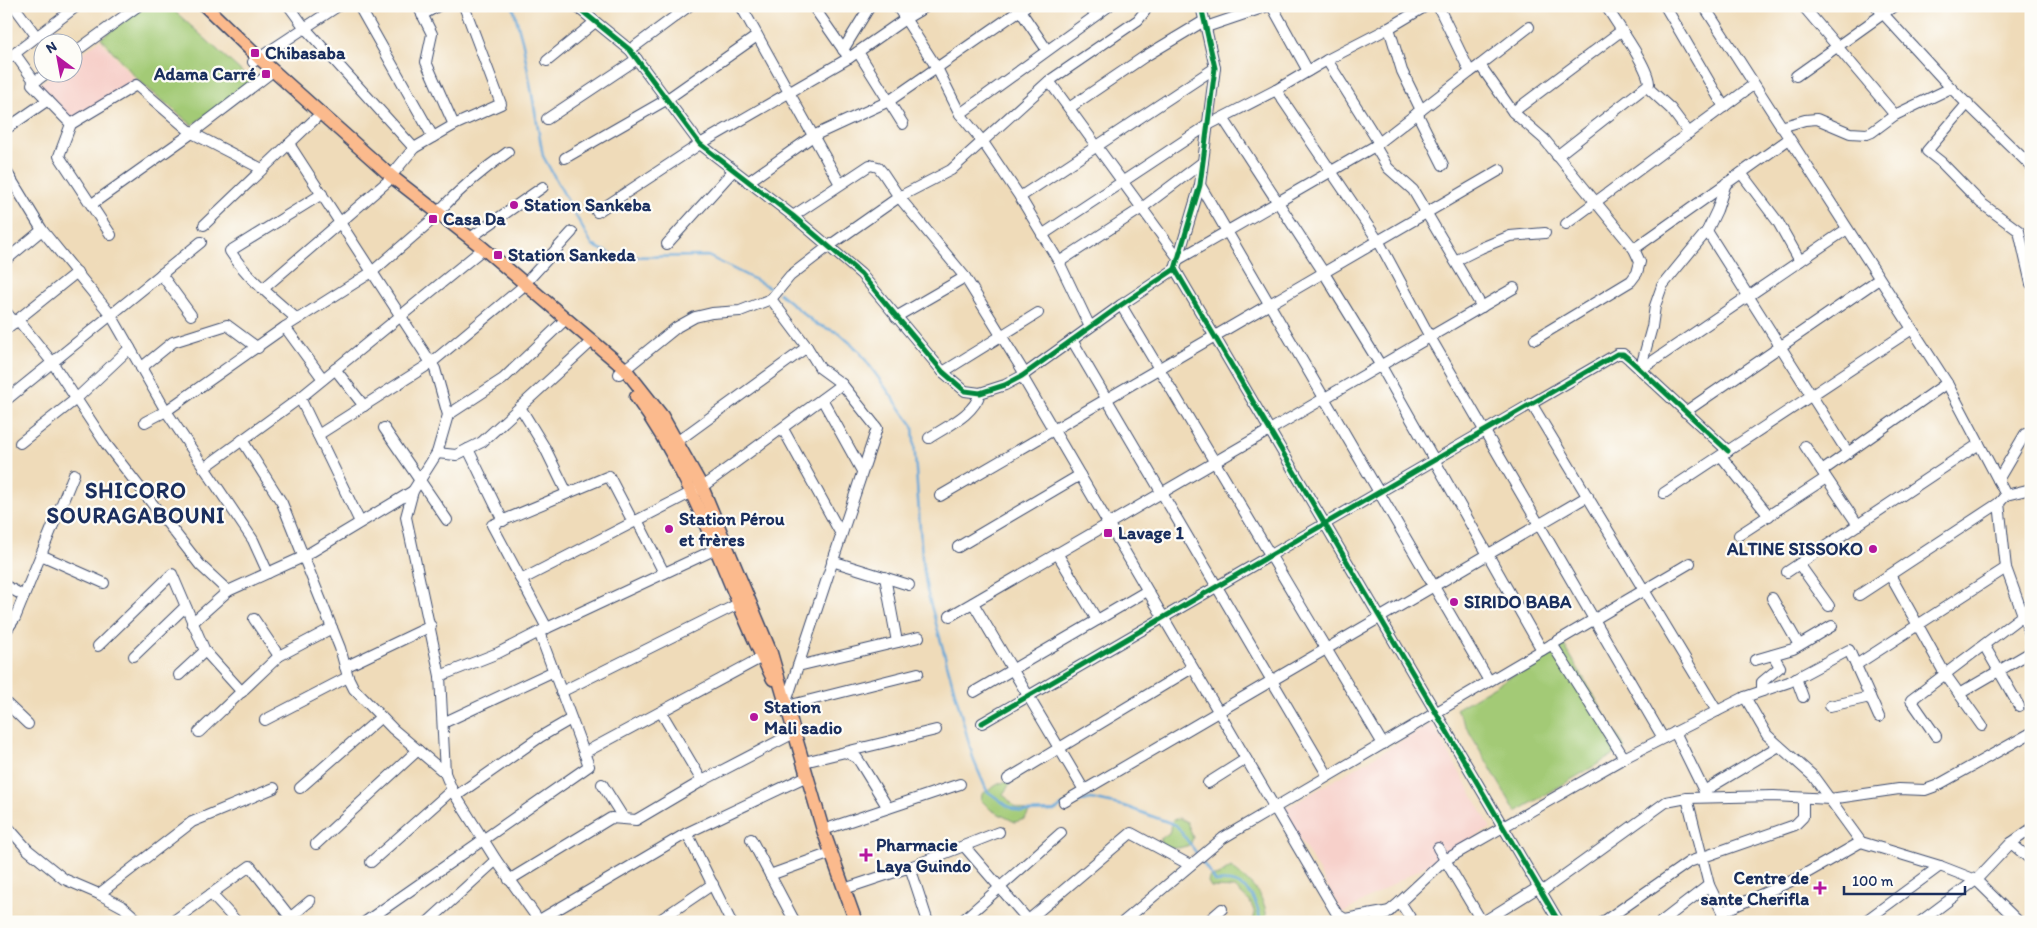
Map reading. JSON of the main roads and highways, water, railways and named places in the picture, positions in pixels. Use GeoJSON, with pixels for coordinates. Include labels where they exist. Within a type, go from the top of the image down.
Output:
{"type":"FeatureCollection","features":[{"type":"Feature","properties":{"kind":"main road"},"geometry":{"type":"LineString","coordinates":[[195,6],[389,179]]}},
{"type":"Feature","properties":{"kind":"main road"},"geometry":{"type":"LineString","coordinates":[[205,6],[268,75],[315,119],[478,253],[523,286]]}},
{"type":"Feature","properties":{"kind":"main road"},"geometry":{"type":"LineString","coordinates":[[435,216],[470,238],[622,372],[656,424],[674,444],[697,490],[786,704],[823,830],[856,922]]}},
{"type":"Feature","properties":{"kind":"main road"},"geometry":{"type":"LineString","coordinates":[[697,490],[716,549],[744,602]]}},
{"type":"Feature","properties":{"kind":"waterway"},"geometry":{"type":"LineString","coordinates":[[513,6],[523,44],[543,156],[592,245],[617,257],[708,256],[775,290]]}},
{"type":"Feature","properties":{"kind":"waterway"},"geometry":{"type":"LineString","coordinates":[[779,293],[816,324],[839,333],[859,351],[913,426],[922,558],[927,591],[974,761],[987,791],[1009,807],[1021,812],[1054,811],[1062,806],[1091,799],[1124,806],[1176,825],[1198,855]]}},
{"type":"Feature","properties":{"kind":"waterway"},"geometry":{"type":"LineString","coordinates":[[1201,860],[1216,882],[1234,883],[1247,890],[1258,910],[1260,919],[1258,922]]}},
{"type":"Feature","properties":{"kind":"place","name":"Chibasaba"},"geometry":{"type":"Point","coordinates":[255,53]}},
{"type":"Feature","properties":{"kind":"place","name":"Adama Carré"},"geometry":{"type":"Point","coordinates":[266,74]}},
{"type":"Feature","properties":{"kind":"place","name":"Station Sankeba"},"geometry":{"type":"Point","coordinates":[514,205]}},
{"type":"Feature","properties":{"kind":"place","name":"Casa Da"},"geometry":{"type":"Point","coordinates":[433,219]}},
{"type":"Feature","properties":{"kind":"place","name":"Station Sankeda"},"geometry":{"type":"Point","coordinates":[498,255]}},
{"type":"Feature","properties":{"kind":"place","name":"Station Pérou et frères"},"geometry":{"type":"Point","coordinates":[669,529]}},
{"type":"Feature","properties":{"kind":"place","name":"Lavage 1"},"geometry":{"type":"Point","coordinates":[1108,533]}},
{"type":"Feature","properties":{"kind":"place","name":"ALTINE SISSOKO"},"geometry":{"type":"Point","coordinates":[1873,549]}},
{"type":"Feature","properties":{"kind":"place","name":"SIRIDO BABA"},"geometry":{"type":"Point","coordinates":[1454,602]}},
{"type":"Feature","properties":{"kind":"place","name":"Station Mali sadio"},"geometry":{"type":"Point","coordinates":[754,717]}},
{"type":"Feature","properties":{"kind":"place","name":"Pharmacie Laya Guindo"},"geometry":{"type":"Point","coordinates":[866,855]}},
{"type":"Feature","properties":{"kind":"place","name":"Centre de sante Cherifla"},"geometry":{"type":"Point","coordinates":[1820,888]}},
{"type":"Feature","properties":{"kind":"district","name":"SHICORO SOURAGABOUNI"},"geometry":{"type":"Point","coordinates":[136,502]}}]}
